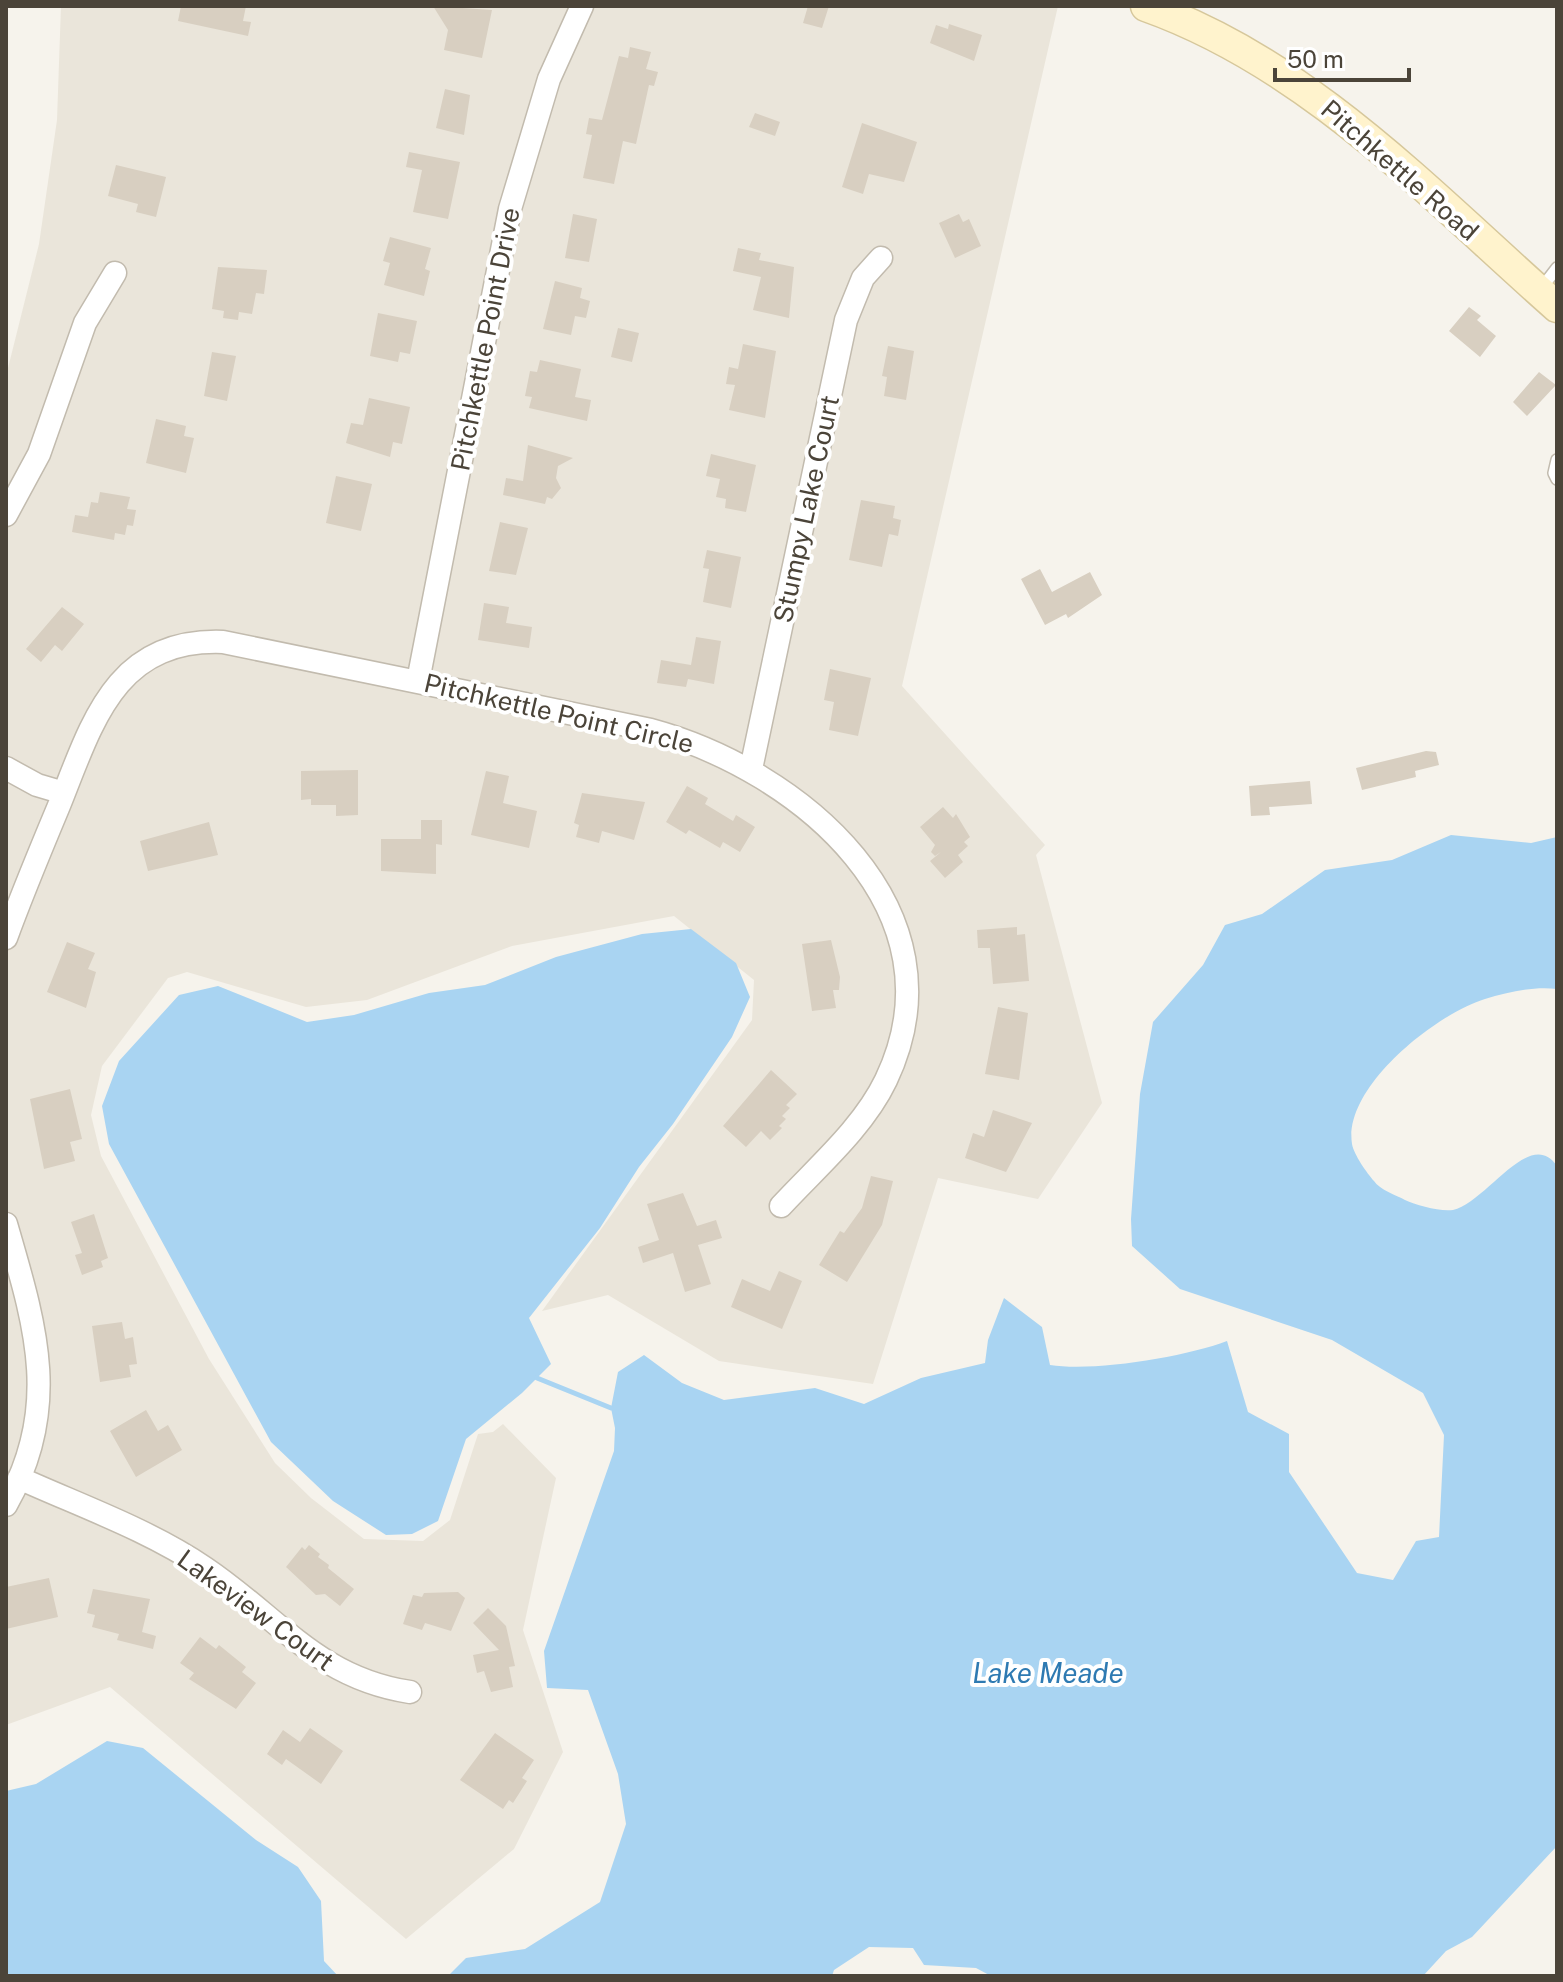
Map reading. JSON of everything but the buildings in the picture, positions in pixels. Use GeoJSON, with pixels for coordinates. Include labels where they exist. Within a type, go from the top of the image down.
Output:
{"type":"FeatureCollection","features":[{"type":"Feature","properties":{"kind":"main road","name":"Pitchkettle Road"},"geometry":{"type":"LineString","coordinates":[[1146,6],[1242,49],[1300,84],[1551,289]]}},
{"type":"Feature","properties":{"kind":"street","name":"Pitchkettle Point Drive"},"geometry":{"type":"LineString","coordinates":[[418,681],[510,209],[549,79],[582,6]]}},
{"type":"Feature","properties":{"kind":"street","name":"Stumpy Lake Court"},"geometry":{"type":"LineString","coordinates":[[751,769],[846,320],[863,278],[881,258]]}},
{"type":"Feature","properties":{"kind":"street"},"geometry":{"type":"LineString","coordinates":[[6,515],[39,454],[85,323],[115,273]]}},
{"type":"Feature","properties":{"kind":"street","name":"Pitchkettle Point Circle"},"geometry":{"type":"LineString","coordinates":[[6,938],[106,698],[138,664],[179,644],[223,642],[660,732],[709,748],[751,769],[815,816],[868,875],[896,925],[905,974],[902,1030],[886,1079],[859,1122],[781,1206]]}},
{"type":"Feature","properties":{"kind":"street"},"geometry":{"type":"LineString","coordinates":[[6,768],[37,785],[64,793]]}},
{"type":"Feature","properties":{"kind":"street"},"geometry":{"type":"LineString","coordinates":[[6,1224],[34,1318],[39,1351],[37,1410],[19,1478],[6,1505]]}},
{"type":"Feature","properties":{"kind":"street","name":"Lakeview Court"},"geometry":{"type":"LineString","coordinates":[[19,1478],[192,1560],[240,1594],[288,1637],[353,1678],[378,1687],[410,1692]]}},
{"type":"Feature","properties":{"kind":"lane"},"geometry":{"type":"LineString","coordinates":[[1557,460],[1554,473],[1557,479]]}},
{"type":"Feature","properties":{"kind":"shaded area"},"geometry":{"type":"Polygon","coordinates":[[[61,6],[1058,6],[902,686],[1045,845],[1036,855],[1102,1103],[1038,1199],[938,1178],[873,1384],[719,1361],[608,1295],[542,1311],[752,1020],[754,980],[674,916],[512,946],[367,1000],[306,1007],[187,972],[168,978],[102,1066],[91,1115],[101,1156],[209,1359],[275,1463],[311,1498],[364,1539],[423,1541],[450,1520],[478,1434],[493,1432],[503,1424],[556,1478],[523,1630],[563,1752],[514,1849],[406,1939],[110,1687],[6,1725],[6,376],[39,244],[57,120],[61,6]]]}},
{"type":"Feature","properties":{"kind":"water","name":"Lake Meade"},"geometry":{"type":"Polygon","coordinates":[[[1451,835],[1531,843],[1557,837],[1557,989],[1521,990],[1485,999],[1465,1007],[1419,1036],[1377,1077],[1362,1099],[1353,1122],[1352,1144],[1361,1164],[1380,1187],[1410,1202],[1442,1210],[1453,1210],[1466,1204],[1521,1160],[1534,1155],[1546,1156],[1557,1166],[1557,1846],[1472,1937],[1446,1951],[1423,1976],[991,1976],[976,1968],[924,1965],[913,1948],[869,1947],[834,1970],[832,1976],[448,1976],[466,1958],[525,1949],[600,1902],[626,1824],[618,1774],[588,1690],[547,1688],[544,1651],[614,1451],[615,1428],[611,1408],[618,1372],[644,1355],[682,1383],[724,1400],[815,1388],[864,1404],[921,1378],[985,1363],[988,1340],[1004,1298],[1042,1327],[1050,1365],[1069,1367],[1139,1362],[1227,1341],[1248,1412],[1289,1434],[1289,1472],[1357,1573],[1393,1580],[1416,1541],[1439,1537],[1444,1435],[1423,1393],[1332,1340],[1180,1289],[1132,1246],[1131,1219],[1140,1094],[1153,1022],[1203,965],[1225,925],[1262,914],[1325,870],[1392,860],[1451,835]]]}},
{"type":"Feature","properties":{"kind":"water"},"geometry":{"type":"Polygon","coordinates":[[[691,929],[736,963],[750,997],[732,1037],[673,1124],[639,1167],[600,1228],[529,1318],[551,1364],[522,1393],[466,1439],[438,1521],[412,1534],[386,1535],[333,1501],[271,1442],[109,1144],[102,1106],[119,1061],[179,995],[218,986],[307,1022],[354,1015],[429,993],[485,985],[556,957],[642,934],[691,929]]]}},
{"type":"Feature","properties":{"kind":"water"},"geometry":{"type":"Polygon","coordinates":[[[107,1741],[143,1748],[256,1840],[298,1867],[321,1901],[324,1961],[338,1976],[6,1976],[6,1791],[36,1784],[107,1741]]]}},
{"type":"Feature","properties":{"kind":"waterway"},"geometry":{"type":"LineString","coordinates":[[537,1378],[611,1408]]}}]}
